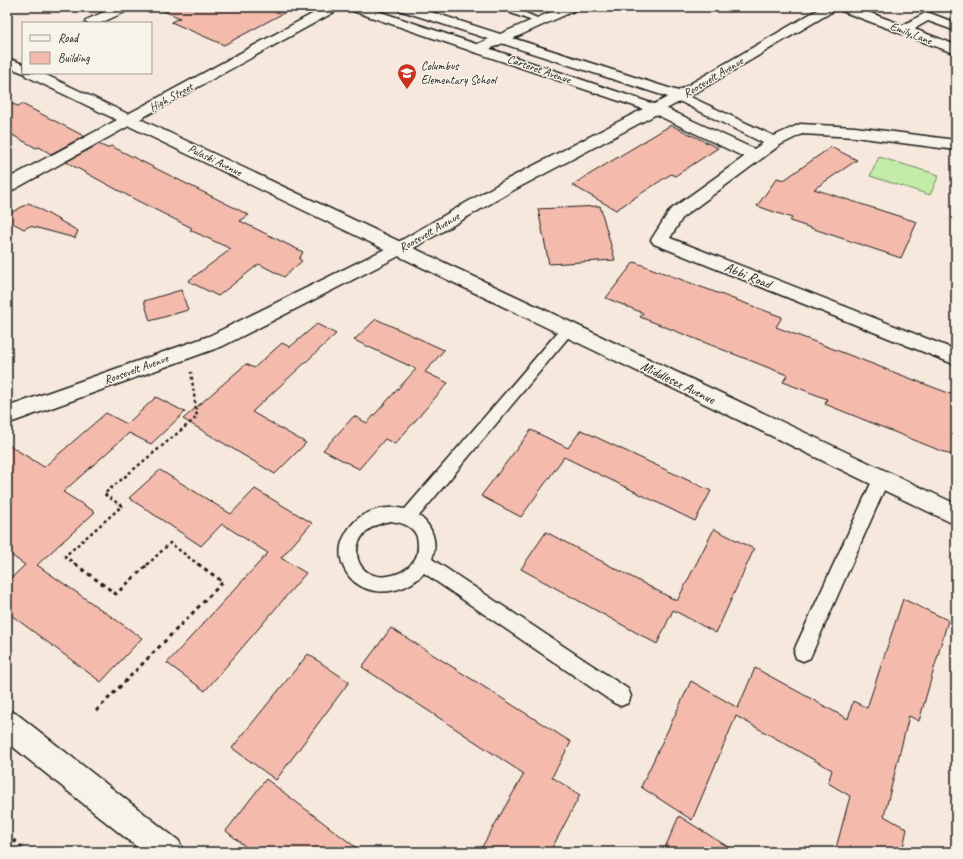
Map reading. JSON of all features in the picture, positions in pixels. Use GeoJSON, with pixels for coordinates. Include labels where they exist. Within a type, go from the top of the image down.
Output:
{"type":"FeatureCollection","features":[{"type":"Feature","properties":{"kind":"street"},"geometry":{"type":"LineString","coordinates":[[92,22],[125,7]]}},
{"type":"Feature","properties":{"kind":"street","name":"High Street"},"geometry":{"type":"LineString","coordinates":[[7,186],[334,7]]}},
{"type":"Feature","properties":{"kind":"street","name":"Carteret Avenue"},"geometry":{"type":"LineString","coordinates":[[354,7],[656,109]]}},
{"type":"Feature","properties":{"kind":"street","name":"Carteret Avenue"},"geometry":{"type":"LineString","coordinates":[[403,7],[680,96]]}},
{"type":"Feature","properties":{"kind":"street"},"geometry":{"type":"LineString","coordinates":[[478,49],[572,7]]}},
{"type":"Feature","properties":{"kind":"street","name":"Roosevelt Avenue"},"geometry":{"type":"LineString","coordinates":[[7,416],[216,341],[399,249],[508,186],[680,96],[831,7]]}},
{"type":"Feature","properties":{"kind":"street","name":"Emily Lane"},"geometry":{"type":"LineString","coordinates":[[843,7],[956,50]]}},
{"type":"Feature","properties":{"kind":"street"},"geometry":{"type":"LineString","coordinates":[[904,30],[926,16],[956,27]]}},
{"type":"Feature","properties":{"kind":"street"},"geometry":{"type":"LineString","coordinates":[[7,62],[22,54]]}},
{"type":"Feature","properties":{"kind":"street"},"geometry":{"type":"LineString","coordinates":[[7,62],[22,70]]}},
{"type":"Feature","properties":{"kind":"street","name":"Pulaski Avenue"},"geometry":{"type":"LineString","coordinates":[[32,74],[130,119],[399,249]]}},
{"type":"Feature","properties":{"kind":"street"},"geometry":{"type":"LineString","coordinates":[[680,96],[774,142]]}},
{"type":"Feature","properties":{"kind":"street"},"geometry":{"type":"LineString","coordinates":[[656,109],[755,156]]}},
{"type":"Feature","properties":{"kind":"street","name":"Abbi Road"},"geometry":{"type":"LineString","coordinates":[[956,145],[855,132],[800,129],[774,142],[676,214],[660,240],[956,358]]}},
{"type":"Feature","properties":{"kind":"street","name":"Middlesex Avenue"},"geometry":{"type":"LineString","coordinates":[[399,249],[956,515]]}},
{"type":"Feature","properties":{"kind":"street"},"geometry":{"type":"LineString","coordinates":[[7,724],[168,852]]}},
{"type":"Feature","properties":{"kind":"lane"},"geometry":{"type":"LineString","coordinates":[[521,7],[514,11],[540,21]]}},
{"type":"Feature","properties":{"kind":"lane"},"geometry":{"type":"LineString","coordinates":[[408,518],[568,330]]}},
{"type":"Feature","properties":{"kind":"lane"},"geometry":{"type":"LineString","coordinates":[[803,652],[881,479]]}},
{"type":"Feature","properties":{"kind":"lane"},"geometry":{"type":"LineString","coordinates":[[391,514],[408,518],[416,522],[425,534],[428,548],[423,563],[419,570],[406,580],[389,585],[372,583],[358,575],[349,563],[348,548],[353,534],[364,522],[375,517],[391,514]]}},
{"type":"Feature","properties":{"kind":"lane"},"geometry":{"type":"LineString","coordinates":[[423,563],[622,696]]}},
{"type":"Feature","properties":{"kind":"path"},"geometry":{"type":"LineString","coordinates":[[96,711],[223,582],[170,543],[116,594],[65,556],[122,506],[104,494],[197,417],[191,371]]}},
{"type":"Feature","properties":{"kind":"path"},"geometry":{"type":"LineString","coordinates":[[7,835],[28,852]]}},
{"type":"Feature","properties":{"kind":"path"},"geometry":{"type":"LineString","coordinates":[[15,852],[20,846]]}},
{"type":"Feature","properties":{"kind":"green space"},"geometry":{"type":"Polygon","coordinates":[[[879,157],[939,175],[930,195],[870,176],[879,157]]]}},
{"type":"Feature","properties":{"kind":"building"},"geometry":{"type":"Polygon","coordinates":[[[154,7],[295,7],[224,45],[171,22],[180,18],[154,7]]]}},
{"type":"Feature","properties":{"kind":"building"},"geometry":{"type":"Polygon","coordinates":[[[7,102],[18,106],[22,104],[84,136],[51,154],[39,147],[36,148],[7,132],[7,102]]]}},
{"type":"Feature","properties":{"kind":"building"},"geometry":{"type":"Polygon","coordinates":[[[671,125],[718,148],[675,176],[671,174],[616,210],[572,185],[671,125]]]}},
{"type":"Feature","properties":{"kind":"building"},"geometry":{"type":"Polygon","coordinates":[[[99,144],[107,148],[111,146],[249,215],[240,221],[303,252],[299,259],[302,261],[284,277],[259,264],[218,296],[188,281],[231,249],[190,230],[192,228],[66,162],[99,144]]]}},
{"type":"Feature","properties":{"kind":"building"},"geometry":{"type":"Polygon","coordinates":[[[831,147],[857,160],[814,189],[917,222],[901,258],[790,221],[792,218],[757,206],[777,178],[784,180],[831,147]]]}},
{"type":"Feature","properties":{"kind":"building"},"geometry":{"type":"Polygon","coordinates":[[[29,203],[78,231],[75,238],[30,226],[24,229],[7,220],[7,215],[29,203]]]}},
{"type":"Feature","properties":{"kind":"building"},"geometry":{"type":"Polygon","coordinates":[[[600,206],[615,260],[549,264],[538,209],[600,206]]]}},
{"type":"Feature","properties":{"kind":"building"},"geometry":{"type":"Polygon","coordinates":[[[634,262],[782,317],[776,327],[956,396],[956,457],[825,404],[827,399],[783,382],[787,375],[640,317],[643,313],[606,298],[634,262]]]}},
{"type":"Feature","properties":{"kind":"building"},"geometry":{"type":"Polygon","coordinates":[[[181,290],[188,310],[150,321],[144,301],[181,290]]]}},
{"type":"Feature","properties":{"kind":"building"},"geometry":{"type":"Polygon","coordinates":[[[376,319],[444,350],[425,372],[448,383],[395,444],[385,439],[359,469],[323,450],[354,416],[367,423],[416,369],[354,340],[376,319]]]}},
{"type":"Feature","properties":{"kind":"building"},"geometry":{"type":"Polygon","coordinates":[[[317,324],[336,334],[252,412],[306,443],[275,474],[183,419],[246,364],[254,368],[282,343],[290,347],[317,324]]]}},
{"type":"Feature","properties":{"kind":"building"},"geometry":{"type":"Polygon","coordinates":[[[156,397],[185,412],[151,444],[129,433],[63,492],[95,512],[37,565],[142,638],[101,682],[7,612],[7,582],[25,565],[7,552],[7,444],[44,467],[106,413],[127,424],[156,397]]]}},
{"type":"Feature","properties":{"kind":"building"},"geometry":{"type":"Polygon","coordinates":[[[531,430],[568,448],[581,430],[711,491],[695,521],[564,457],[521,517],[481,496],[531,430]]]}},
{"type":"Feature","properties":{"kind":"building"},"geometry":{"type":"Polygon","coordinates":[[[160,470],[231,514],[255,489],[312,523],[281,558],[306,573],[205,691],[167,663],[268,553],[222,524],[201,546],[129,498],[160,470]]]}},
{"type":"Feature","properties":{"kind":"building"},"geometry":{"type":"Polygon","coordinates":[[[714,529],[754,549],[716,633],[673,610],[657,644],[521,569],[546,532],[677,601],[714,529]]]}},
{"type":"Feature","properties":{"kind":"building"},"geometry":{"type":"Polygon","coordinates":[[[903,599],[948,620],[919,721],[909,716],[884,816],[907,829],[902,852],[835,852],[850,796],[828,783],[832,770],[736,716],[692,820],[641,787],[691,681],[738,708],[755,668],[848,719],[853,701],[867,708],[903,599]]]}},
{"type":"Feature","properties":{"kind":"building"},"geometry":{"type":"Polygon","coordinates":[[[391,628],[571,742],[552,777],[580,795],[550,852],[479,852],[524,774],[362,667],[391,628]]]}},
{"type":"Feature","properties":{"kind":"building"},"geometry":{"type":"Polygon","coordinates":[[[308,654],[349,682],[276,780],[232,748],[308,654]]]}},
{"type":"Feature","properties":{"kind":"building"},"geometry":{"type":"Polygon","coordinates":[[[266,779],[362,852],[252,852],[226,831],[266,779]]]}},
{"type":"Feature","properties":{"kind":"building"},"geometry":{"type":"Polygon","coordinates":[[[679,816],[736,852],[663,852],[679,816]]]}},
{"type":"Feature","properties":{"kind":"place","name":"Columbus Elementary School"},"geometry":{"type":"Point","coordinates":[407,90]}}]}
